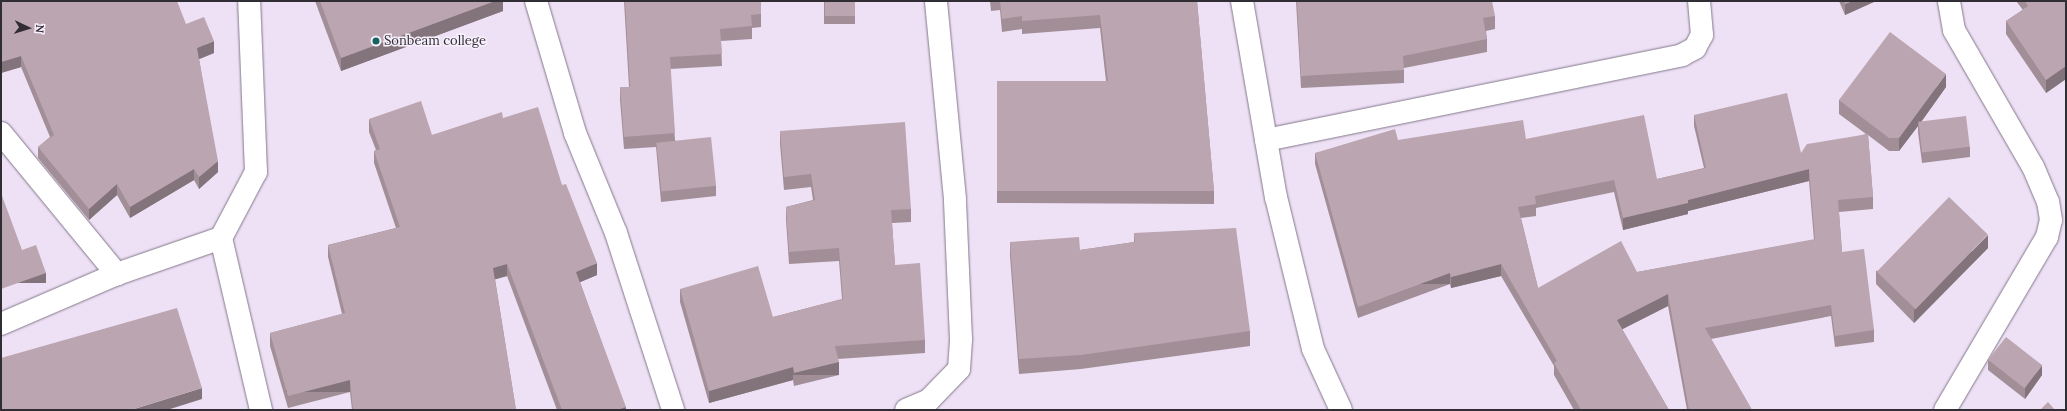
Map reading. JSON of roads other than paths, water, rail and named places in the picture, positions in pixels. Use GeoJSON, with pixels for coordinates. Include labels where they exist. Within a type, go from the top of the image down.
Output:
{"type":"FeatureCollection","features":[{"type":"Feature","properties":{"kind":"street"},"geometry":{"type":"LineString","coordinates":[[249,1],[256,172],[221,238],[261,410]]}},
{"type":"Feature","properties":{"kind":"street"},"geometry":{"type":"LineString","coordinates":[[536,1],[575,133],[616,233],[673,410]]}},
{"type":"Feature","properties":{"kind":"street"},"geometry":{"type":"LineString","coordinates":[[906,410],[929,400],[959,369],[962,339],[955,199],[936,1]]}},
{"type":"Feature","properties":{"kind":"street"},"geometry":{"type":"LineString","coordinates":[[1242,1],[1266,140],[1313,349],[1341,410]]}},
{"type":"Feature","properties":{"kind":"street"},"geometry":{"type":"LineString","coordinates":[[1266,140],[1682,55],[1695,48],[1702,35],[1699,1]]}},
{"type":"Feature","properties":{"kind":"street"},"geometry":{"type":"LineString","coordinates":[[1945,410],[2047,237],[2051,220],[2048,202],[2032,167],[1954,30],[1949,1]]}},
{"type":"Feature","properties":{"kind":"street"},"geometry":{"type":"LineString","coordinates":[[1,133],[117,274]]}},
{"type":"Feature","properties":{"kind":"street"},"geometry":{"type":"LineString","coordinates":[[1,324],[117,274],[221,238]]}},
{"type":"Feature","properties":{"kind":"place","name":"Sonbeam college"},"geometry":{"type":"Point","coordinates":[376,41]}}]}
